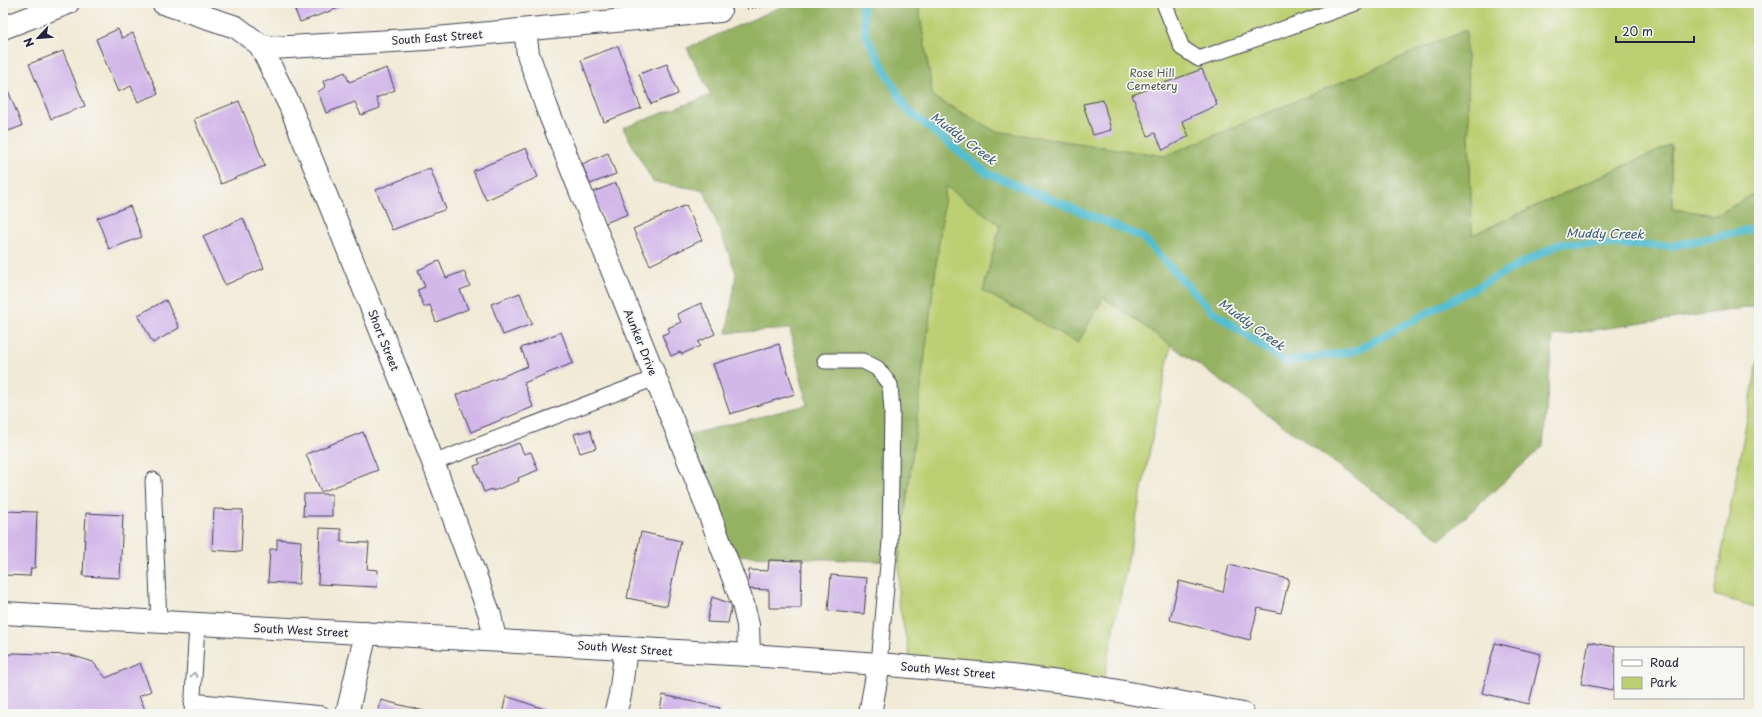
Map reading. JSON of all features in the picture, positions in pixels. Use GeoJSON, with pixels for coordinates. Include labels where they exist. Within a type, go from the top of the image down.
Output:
{"type":"FeatureCollection","features":[{"type":"Feature","properties":{"kind":"street","name":"South East Street"},"geometry":{"type":"LineString","coordinates":[[163,3],[236,28],[260,45],[272,48],[426,39],[720,11]]}},
{"type":"Feature","properties":{"kind":"street"},"geometry":{"type":"LineString","coordinates":[[3,28],[58,5]]}},
{"type":"Feature","properties":{"kind":"street","name":"Aunker Drive"},"geometry":{"type":"LineString","coordinates":[[525,30],[528,54],[547,108],[744,604],[748,625],[749,655]]}},
{"type":"Feature","properties":{"kind":"street","name":"Short Street"},"geometry":{"type":"LineString","coordinates":[[260,45],[290,106],[433,463],[490,615],[495,640]]}},
{"type":"Feature","properties":{"kind":"street","name":"South West Street"},"geometry":{"type":"LineString","coordinates":[[3,613],[495,640],[879,664],[1022,677],[1128,691],[1207,710],[1243,714]]}},
{"type":"Feature","properties":{"kind":"street"},"geometry":{"type":"LineString","coordinates":[[347,714],[366,633]]}},
{"type":"Feature","properties":{"kind":"street"},"geometry":{"type":"LineString","coordinates":[[615,714],[620,695],[626,648]]}},
{"type":"Feature","properties":{"kind":"street"},"geometry":{"type":"LineString","coordinates":[[870,714],[879,664]]}},
{"type":"Feature","properties":{"kind":"lane"},"geometry":{"type":"LineString","coordinates":[[1164,3],[1182,48],[1199,59],[1356,3]]}},
{"type":"Feature","properties":{"kind":"lane"},"geometry":{"type":"LineString","coordinates":[[825,361],[864,361],[877,368],[890,385],[892,411],[890,542],[879,664]]}},
{"type":"Feature","properties":{"kind":"lane"},"geometry":{"type":"LineString","coordinates":[[433,463],[655,378]]}},
{"type":"Feature","properties":{"kind":"lane"},"geometry":{"type":"LineString","coordinates":[[153,480],[159,622]]}},
{"type":"Feature","properties":{"kind":"lane"},"geometry":{"type":"LineString","coordinates":[[197,624],[192,708],[322,714]]}},
{"type":"Feature","properties":{"kind":"path"},"geometry":{"type":"LineString","coordinates":[[720,11],[789,3]]}},
{"type":"Feature","properties":{"kind":"green space"},"geometry":{"type":"Polygon","coordinates":[[[790,3],[918,3],[933,97],[995,131],[1165,156],[1466,30],[1472,235],[1671,145],[1672,209],[1717,215],[1759,191],[1759,306],[1553,336],[1543,446],[1441,539],[1104,297],[1078,343],[983,291],[1000,225],[946,186],[899,562],[725,555],[679,437],[807,405],[790,329],[727,333],[736,273],[704,190],[653,182],[623,128],[711,95],[687,48],[790,3]]]}},
{"type":"Feature","properties":{"kind":"green space","name":"Rose Hill Cemetery"},"geometry":{"type":"Polygon","coordinates":[[[918,3],[1759,3],[1759,191],[1717,215],[1672,209],[1671,145],[1472,235],[1466,31],[1165,156],[1007,137],[933,97],[918,3]]]}},
{"type":"Feature","properties":{"kind":"green space"},"geometry":{"type":"Polygon","coordinates":[[[946,186],[1171,345],[1102,688],[912,667],[898,599],[899,562],[946,186]]]}},
{"type":"Feature","properties":{"kind":"green space"},"geometry":{"type":"Polygon","coordinates":[[[1759,354],[1759,608],[1714,595],[1759,354]]]}},
{"type":"Feature","properties":{"kind":"building"},"geometry":{"type":"Polygon","coordinates":[[[292,3],[353,3],[300,22],[292,3]]]}},
{"type":"Feature","properties":{"kind":"building"},"geometry":{"type":"Polygon","coordinates":[[[118,29],[122,38],[133,33],[158,94],[138,102],[131,86],[118,92],[96,39],[118,29]]]}},
{"type":"Feature","properties":{"kind":"building"},"geometry":{"type":"Polygon","coordinates":[[[618,46],[641,108],[604,122],[581,60],[618,46]]]}},
{"type":"Feature","properties":{"kind":"building"},"geometry":{"type":"Polygon","coordinates":[[[63,51],[85,106],[51,119],[29,64],[63,51]]]}},
{"type":"Feature","properties":{"kind":"building"},"geometry":{"type":"Polygon","coordinates":[[[667,64],[678,94],[651,104],[639,74],[667,64]]]}},
{"type":"Feature","properties":{"kind":"building"},"geometry":{"type":"Polygon","coordinates":[[[387,68],[395,90],[376,98],[380,108],[361,115],[355,102],[326,113],[318,92],[325,87],[323,81],[345,72],[349,82],[387,68]]]}},
{"type":"Feature","properties":{"kind":"building"},"geometry":{"type":"Polygon","coordinates":[[[1202,69],[1217,105],[1182,121],[1189,136],[1163,150],[1155,133],[1148,136],[1132,95],[1202,69]]]}},
{"type":"Feature","properties":{"kind":"building"},"geometry":{"type":"Polygon","coordinates":[[[6,85],[22,126],[3,133],[3,86],[6,85]]]}},
{"type":"Feature","properties":{"kind":"building"},"geometry":{"type":"Polygon","coordinates":[[[1103,100],[1111,130],[1093,135],[1083,104],[1103,100]]]}},
{"type":"Feature","properties":{"kind":"building"},"geometry":{"type":"Polygon","coordinates":[[[239,101],[265,166],[221,184],[194,119],[239,101]]]}},
{"type":"Feature","properties":{"kind":"building"},"geometry":{"type":"Polygon","coordinates":[[[526,148],[538,177],[486,200],[473,171],[526,148]]]}},
{"type":"Feature","properties":{"kind":"building"},"geometry":{"type":"Polygon","coordinates":[[[608,153],[616,174],[590,184],[582,164],[608,153]]]}},
{"type":"Feature","properties":{"kind":"building"},"geometry":{"type":"Polygon","coordinates":[[[430,168],[446,209],[392,230],[376,190],[430,168]]]}},
{"type":"Feature","properties":{"kind":"building"},"geometry":{"type":"Polygon","coordinates":[[[616,183],[628,214],[605,223],[593,192],[616,183]]]}},
{"type":"Feature","properties":{"kind":"building"},"geometry":{"type":"Polygon","coordinates":[[[686,205],[702,240],[650,265],[633,229],[686,205]]]}},
{"type":"Feature","properties":{"kind":"building"},"geometry":{"type":"Polygon","coordinates":[[[130,206],[142,237],[109,249],[97,218],[130,206]]]}},
{"type":"Feature","properties":{"kind":"building"},"geometry":{"type":"Polygon","coordinates":[[[243,218],[264,268],[225,285],[203,236],[243,218]]]}},
{"type":"Feature","properties":{"kind":"building"},"geometry":{"type":"Polygon","coordinates":[[[439,261],[446,278],[464,271],[470,286],[460,290],[468,309],[436,322],[430,305],[424,307],[417,290],[425,287],[418,270],[439,261]]]}},
{"type":"Feature","properties":{"kind":"building"},"geometry":{"type":"Polygon","coordinates":[[[520,293],[532,324],[503,335],[491,304],[520,293]]]}},
{"type":"Feature","properties":{"kind":"building"},"geometry":{"type":"Polygon","coordinates":[[[166,300],[179,328],[153,343],[138,315],[166,300]]]}},
{"type":"Feature","properties":{"kind":"building"},"geometry":{"type":"Polygon","coordinates":[[[701,303],[715,334],[698,342],[700,346],[682,354],[680,352],[671,356],[662,335],[670,332],[668,328],[681,322],[677,314],[701,303]]]}},
{"type":"Feature","properties":{"kind":"building"},"geometry":{"type":"Polygon","coordinates":[[[561,332],[573,363],[524,383],[533,407],[471,432],[456,395],[528,366],[521,348],[561,332]]]}},
{"type":"Feature","properties":{"kind":"building"},"geometry":{"type":"Polygon","coordinates":[[[779,344],[795,394],[730,414],[713,364],[779,344]]]}},
{"type":"Feature","properties":{"kind":"building"},"geometry":{"type":"Polygon","coordinates":[[[590,430],[596,448],[580,453],[574,434],[590,430]]]}},
{"type":"Feature","properties":{"kind":"building"},"geometry":{"type":"Polygon","coordinates":[[[363,432],[378,470],[321,492],[306,454],[363,432]]]}},
{"type":"Feature","properties":{"kind":"building"},"geometry":{"type":"Polygon","coordinates":[[[519,443],[524,454],[531,452],[538,470],[518,478],[519,481],[493,491],[492,489],[484,492],[474,466],[480,464],[478,459],[519,443]]]}},
{"type":"Feature","properties":{"kind":"building"},"geometry":{"type":"Polygon","coordinates":[[[304,494],[332,494],[332,516],[303,516],[304,494]]]}},
{"type":"Feature","properties":{"kind":"building"},"geometry":{"type":"Polygon","coordinates":[[[214,509],[243,510],[241,552],[212,550],[214,509]]]}},
{"type":"Feature","properties":{"kind":"building"},"geometry":{"type":"Polygon","coordinates":[[[3,511],[37,512],[35,568],[31,568],[30,576],[3,575],[3,511]]]}},
{"type":"Feature","properties":{"kind":"building"},"geometry":{"type":"Polygon","coordinates":[[[86,513],[123,515],[120,578],[83,576],[86,513]]]}},
{"type":"Feature","properties":{"kind":"building"},"geometry":{"type":"Polygon","coordinates":[[[320,528],[341,529],[341,542],[369,543],[367,569],[378,570],[377,587],[318,584],[320,528]]]}},
{"type":"Feature","properties":{"kind":"building"},"geometry":{"type":"Polygon","coordinates":[[[641,532],[681,541],[667,606],[627,598],[641,532]]]}},
{"type":"Feature","properties":{"kind":"building"},"geometry":{"type":"Polygon","coordinates":[[[277,539],[301,541],[299,584],[268,582],[270,549],[277,549],[277,539]]]}},
{"type":"Feature","properties":{"kind":"building"},"geometry":{"type":"Polygon","coordinates":[[[769,560],[802,561],[801,608],[769,608],[769,590],[748,589],[749,570],[768,571],[769,560]]]}},
{"type":"Feature","properties":{"kind":"building"},"geometry":{"type":"Polygon","coordinates":[[[1229,565],[1289,579],[1281,613],[1258,608],[1250,640],[1170,620],[1179,581],[1223,592],[1229,565]]]}},
{"type":"Feature","properties":{"kind":"building"},"geometry":{"type":"Polygon","coordinates":[[[831,575],[867,578],[864,614],[828,611],[831,575]]]}},
{"type":"Feature","properties":{"kind":"building"},"geometry":{"type":"Polygon","coordinates":[[[712,597],[732,604],[728,623],[707,622],[712,597]]]}},
{"type":"Feature","properties":{"kind":"building"},"geometry":{"type":"Polygon","coordinates":[[[1589,642],[1615,647],[1613,690],[1581,684],[1589,642]]]}},
{"type":"Feature","properties":{"kind":"building"},"geometry":{"type":"Polygon","coordinates":[[[1495,643],[1541,654],[1529,704],[1482,693],[1495,643]]]}},
{"type":"Feature","properties":{"kind":"building"},"geometry":{"type":"Polygon","coordinates":[[[13,653],[71,655],[93,662],[106,678],[140,663],[151,691],[139,696],[147,714],[3,714],[3,657],[13,653]]]}},
{"type":"Feature","properties":{"kind":"building"},"geometry":{"type":"Polygon","coordinates":[[[663,695],[720,708],[719,714],[659,714],[663,695]]]}},
{"type":"Feature","properties":{"kind":"building"},"geometry":{"type":"Polygon","coordinates":[[[506,696],[556,713],[502,714],[506,696]]]}},
{"type":"Feature","properties":{"kind":"building"},"geometry":{"type":"Polygon","coordinates":[[[381,700],[432,713],[432,714],[378,714],[381,700]]]}},
{"type":"Feature","properties":{"kind":"waterway","name":"Muddy Creek"},"geometry":{"type":"LineString","coordinates":[[862,3],[866,35],[907,110],[987,173],[1142,237],[1211,310],[1285,362],[1355,351],[1561,243],[1671,246],[1759,228]]}}]}
